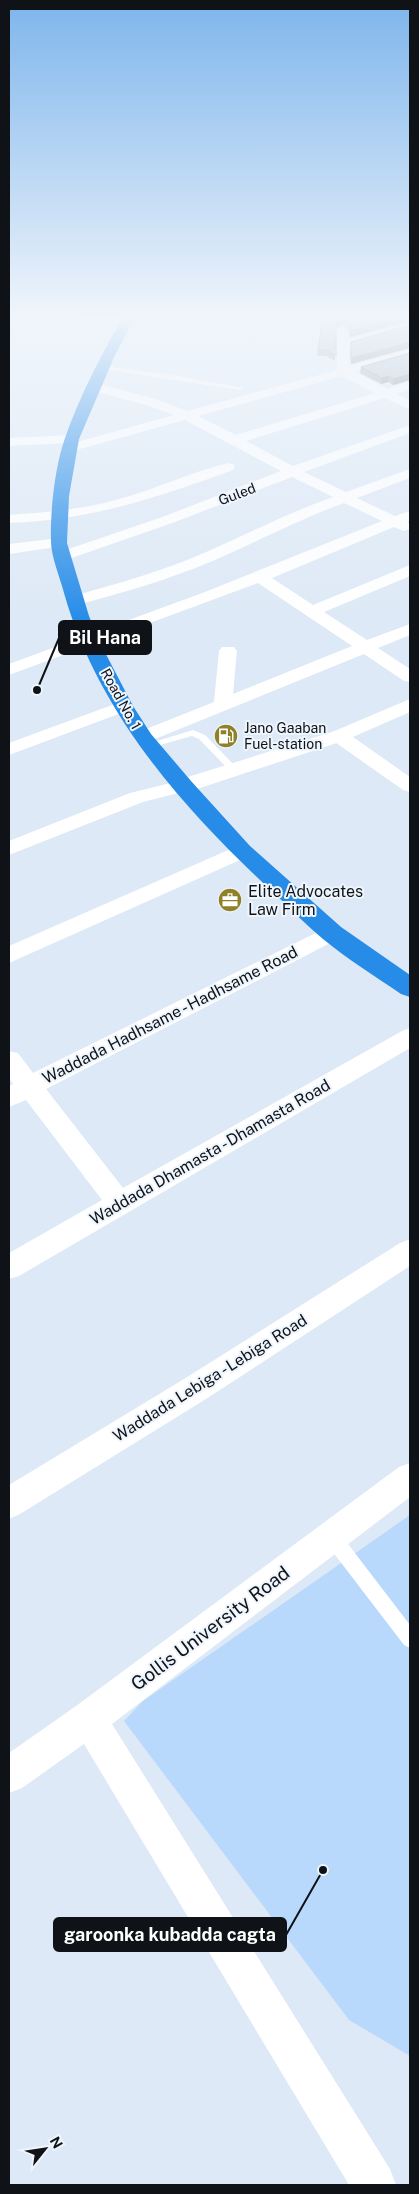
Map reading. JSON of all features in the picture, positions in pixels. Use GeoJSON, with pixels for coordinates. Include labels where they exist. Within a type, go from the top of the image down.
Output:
{"type":"FeatureCollection","features":[{"type":"Feature","properties":{"kind":"highway","name":"Road No. 1"},"geometry":{"type":"LineString","coordinates":[[82,416],[71,443],[59,516],[61,550],[90,641],[123,706],[146,741],[183,786],[242,850],[332,933],[410,988]]}},
{"type":"Feature","properties":{"kind":"street"},"geometry":{"type":"LineString","coordinates":[[9,442],[71,443],[184,416]]}},
{"type":"Feature","properties":{"kind":"street"},"geometry":{"type":"LineString","coordinates":[[187,416],[293,472],[346,497],[403,518],[410,530]]}},
{"type":"Feature","properties":{"kind":"street"},"geometry":{"type":"LineString","coordinates":[[235,440],[313,416]]}},
{"type":"Feature","properties":{"kind":"street","name":"Guled"},"geometry":{"type":"LineString","coordinates":[[9,548],[61,550],[170,519],[410,429]]}},
{"type":"Feature","properties":{"kind":"street"},"geometry":{"type":"LineString","coordinates":[[9,519],[59,516],[113,505],[153,494],[228,467]]}},
{"type":"Feature","properties":{"kind":"street"},"geometry":{"type":"LineString","coordinates":[[76,600],[140,582],[208,557],[294,516],[410,474]]}},
{"type":"Feature","properties":{"kind":"street"},"geometry":{"type":"LineString","coordinates":[[9,670],[254,580],[403,518]]}},
{"type":"Feature","properties":{"kind":"street"},"geometry":{"type":"LineString","coordinates":[[208,557],[312,611],[410,677]]}},
{"type":"Feature","properties":{"kind":"street"},"geometry":{"type":"LineString","coordinates":[[312,611],[410,570]]}},
{"type":"Feature","properties":{"kind":"street"},"geometry":{"type":"LineString","coordinates":[[146,741],[223,705],[410,629]]}},
{"type":"Feature","properties":{"kind":"street"},"geometry":{"type":"LineString","coordinates":[[223,705],[228,651]]}},
{"type":"Feature","properties":{"kind":"street"},"geometry":{"type":"LineString","coordinates":[[9,848],[137,797],[183,786],[339,736],[410,705]]}},
{"type":"Feature","properties":{"kind":"street"},"geometry":{"type":"LineString","coordinates":[[9,750],[123,706]]}},
{"type":"Feature","properties":{"kind":"street"},"geometry":{"type":"LineString","coordinates":[[339,736],[410,786]]}},
{"type":"Feature","properties":{"kind":"street"},"geometry":{"type":"LineString","coordinates":[[9,955],[242,850]]}},
{"type":"Feature","properties":{"kind":"street","name":"Waddada Hadhsame - Hadhsame Road"},"geometry":{"type":"LineString","coordinates":[[19,1092],[332,933]]}},
{"type":"Feature","properties":{"kind":"street","name":"Waddada Dhamasta - Dhamasta Road"},"geometry":{"type":"LineString","coordinates":[[9,1267],[410,1037]]}},
{"type":"Feature","properties":{"kind":"street"},"geometry":{"type":"LineString","coordinates":[[9,1060],[19,1092],[120,1204]]}},
{"type":"Feature","properties":{"kind":"street","name":"Waddada Lebiga - Lebiga Road"},"geometry":{"type":"LineString","coordinates":[[9,1503],[194,1389],[410,1251]]}},
{"type":"Feature","properties":{"kind":"street","name":"Gollis University Road"},"geometry":{"type":"LineString","coordinates":[[9,1775],[89,1719],[410,1478]]}},
{"type":"Feature","properties":{"kind":"street"},"geometry":{"type":"LineString","coordinates":[[89,1719],[374,2185]]}},
{"type":"Feature","properties":{"kind":"lane"},"geometry":{"type":"LineString","coordinates":[[146,741],[193,732],[202,737],[234,770]]}},
{"type":"Feature","properties":{"kind":"lane"},"geometry":{"type":"LineString","coordinates":[[332,1537],[410,1639]]}},
{"type":"Feature","properties":{"kind":"shaded area"},"geometry":{"type":"Polygon","coordinates":[[[410,1515],[410,2056],[349,2020],[124,1721],[143,1701],[410,1515]]]}},
{"type":"Feature","properties":{"kind":"place","name":"Bil Hana"},"geometry":{"type":"Point","coordinates":[37,690]}},
{"type":"Feature","properties":{"kind":"place","name":"Jano Gaaban Fuel-station"},"geometry":{"type":"Point","coordinates":[226,736]}},
{"type":"Feature","properties":{"kind":"place","name":"Elite Advocates Law Firm"},"geometry":{"type":"Point","coordinates":[230,900]}},
{"type":"Feature","properties":{"kind":"place","name":"garoonka kubadda cagta"},"geometry":{"type":"Point","coordinates":[323,1870]}}]}
